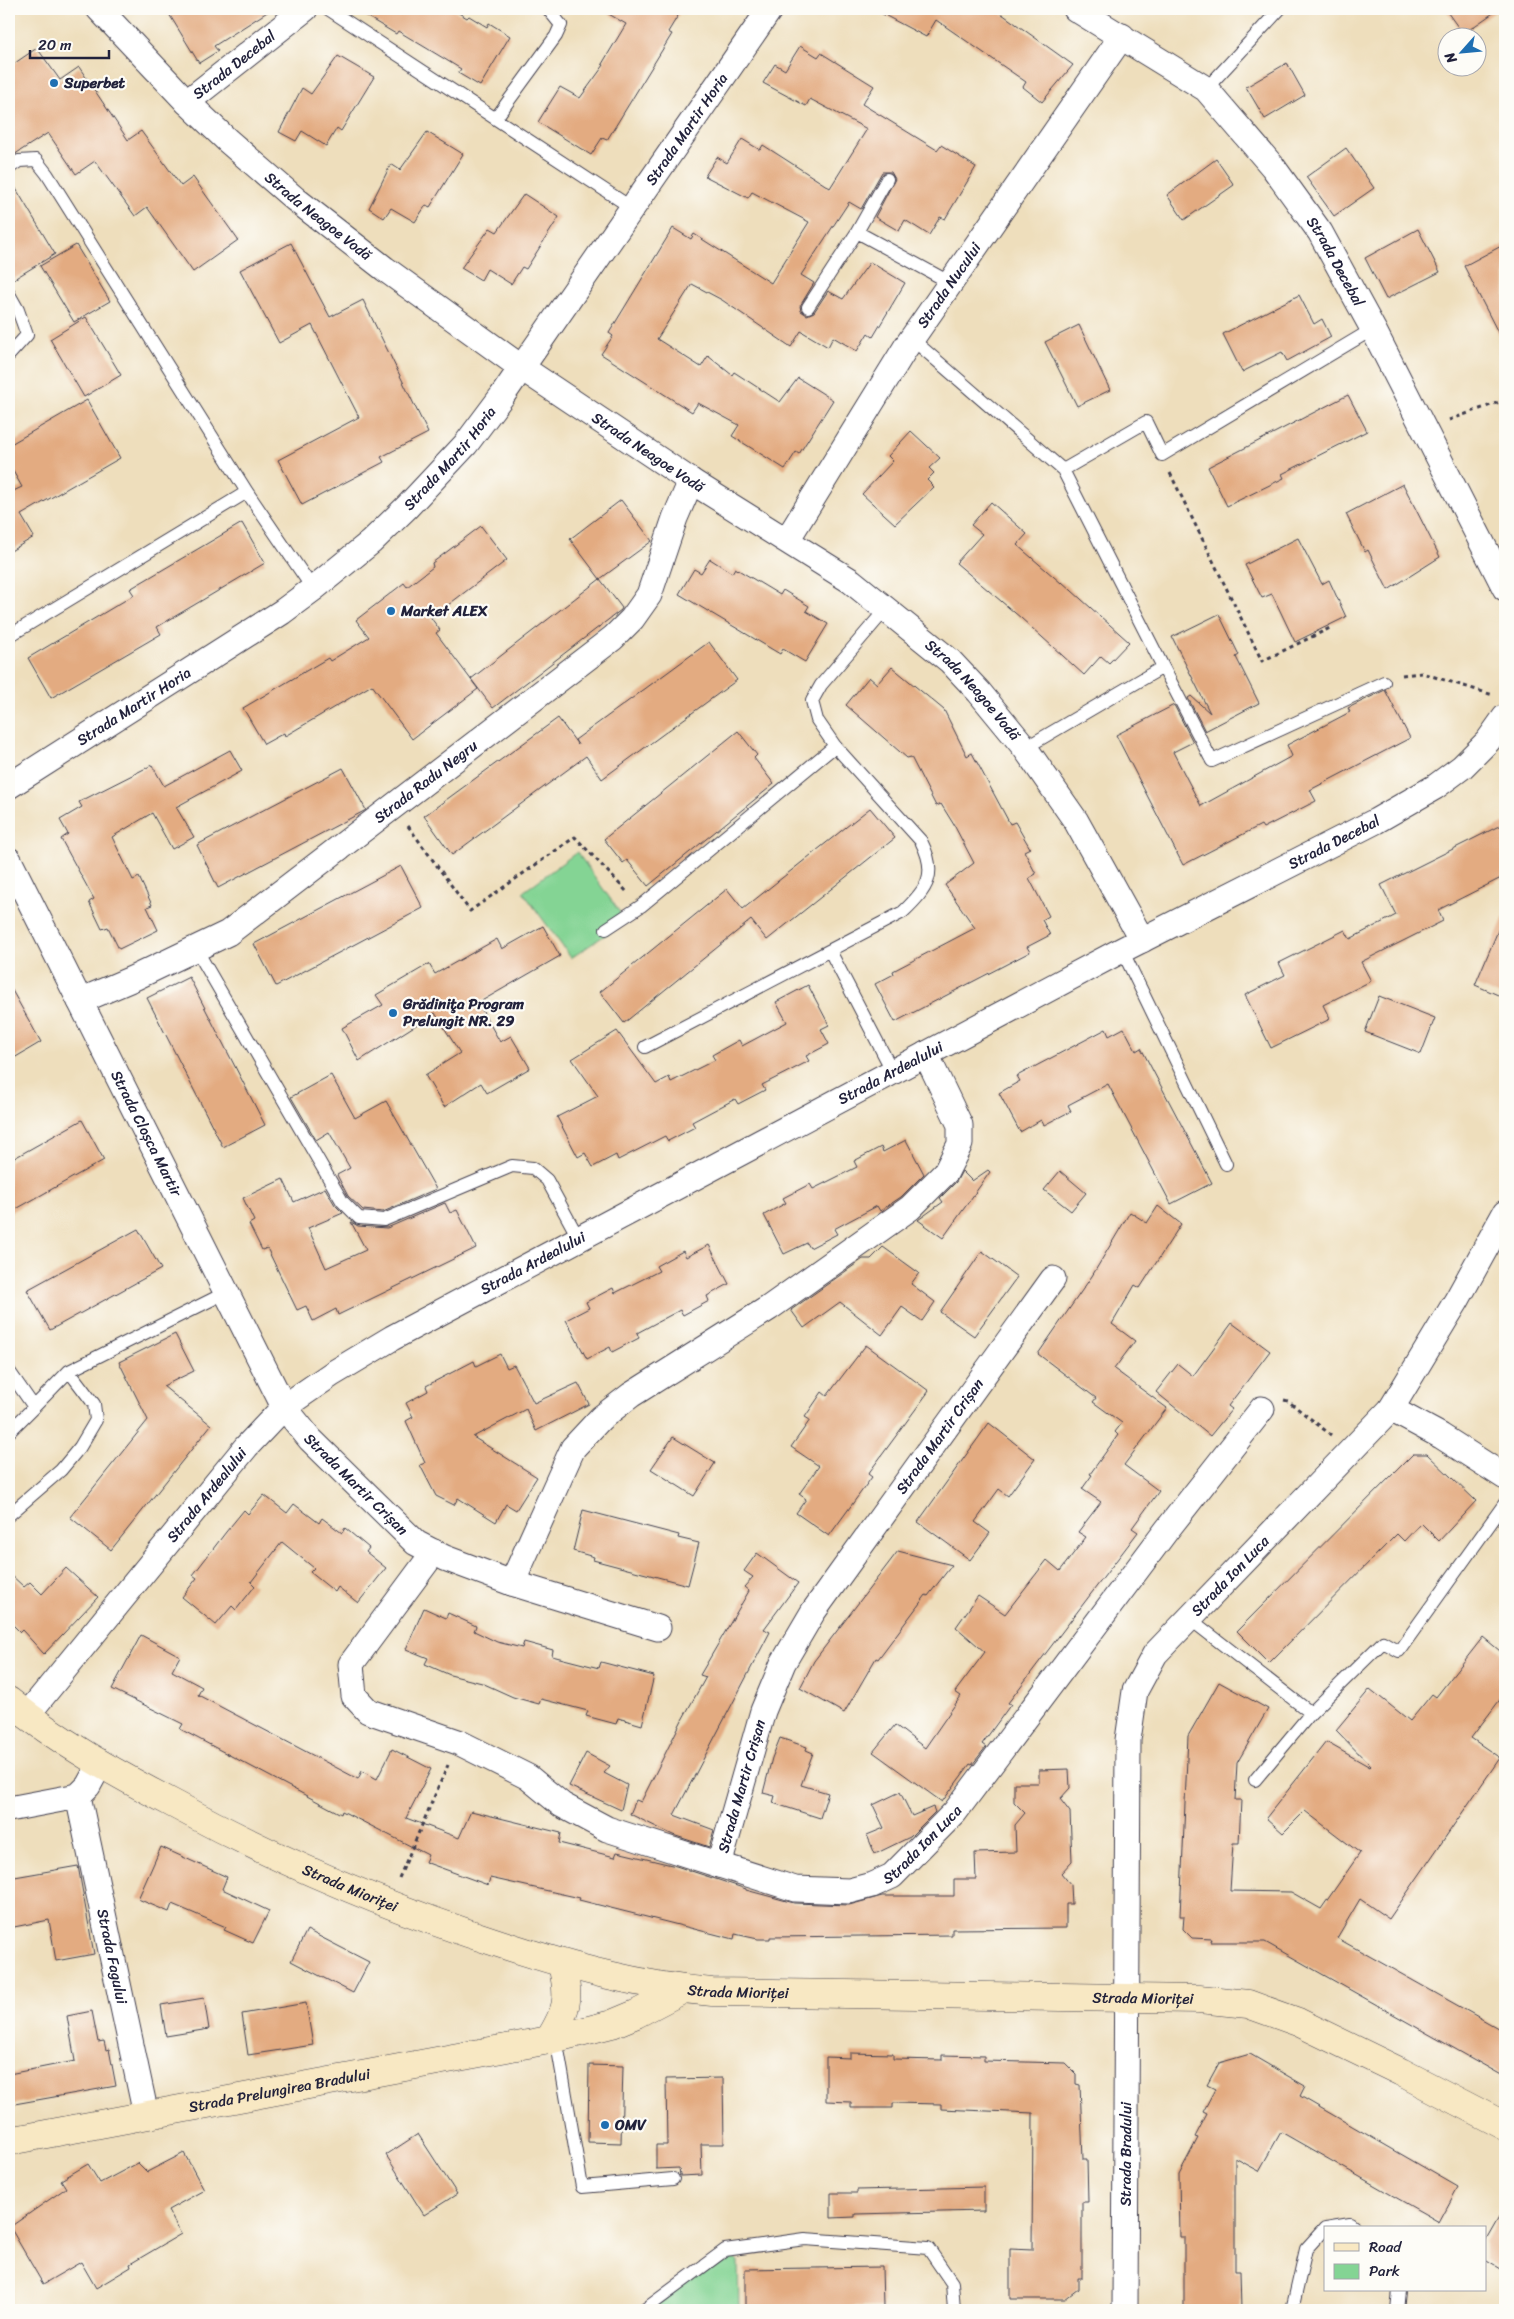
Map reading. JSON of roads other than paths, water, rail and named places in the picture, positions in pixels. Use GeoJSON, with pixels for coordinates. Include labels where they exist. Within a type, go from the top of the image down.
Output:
{"type":"FeatureCollection","features":[{"type":"Feature","properties":{"kind":"main road","name":"Strada Mioriței"},"geometry":{"type":"LineString","coordinates":[[18,1708],[100,1764],[242,1841],[339,1886],[438,1924],[562,1964],[624,1980],[682,1990],[712,1992],[1199,1999],[1248,2004],[1298,2022],[1401,2072],[1505,2126]]}},
{"type":"Feature","properties":{"kind":"main road"},"geometry":{"type":"LineString","coordinates":[[552,2039],[566,2007],[568,1991],[562,1964]]}},
{"type":"Feature","properties":{"kind":"main road","name":"Strada Prelungirea Bradului"},"geometry":{"type":"LineString","coordinates":[[9,2141],[552,2039],[612,2024],[682,1990]]}},
{"type":"Feature","properties":{"kind":"street","name":"Strada Neagoe Vodă"},"geometry":{"type":"LineString","coordinates":[[99,9],[187,102],[228,141],[295,199],[385,269],[522,368],[691,481],[851,581],[950,661],[979,692],[1025,748],[1076,821],[1132,945]]}},
{"type":"Feature","properties":{"kind":"street","name":"Strada Decebal"},"geometry":{"type":"LineString","coordinates":[[187,102],[305,9]]}},
{"type":"Feature","properties":{"kind":"street","name":"Strada Martir Horia"},"geometry":{"type":"LineString","coordinates":[[9,786],[282,612],[371,542],[438,476],[466,444],[522,368],[770,9]]}},
{"type":"Feature","properties":{"kind":"street","name":"Strada Decebal"},"geometry":{"type":"LineString","coordinates":[[1076,9],[1206,89],[1273,167],[1320,232],[1373,329],[1505,588]]}},
{"type":"Feature","properties":{"kind":"street","name":"Strada Nucului"},"geometry":{"type":"LineString","coordinates":[[787,540],[912,339],[1122,36]]}},
{"type":"Feature","properties":{"kind":"street","name":"Strada Radu Negru"},"geometry":{"type":"LineString","coordinates":[[80,1001],[228,933],[613,638],[632,619],[649,595],[675,518],[691,481]]}},
{"type":"Feature","properties":{"kind":"street","name":"Strada Decebal"},"geometry":{"type":"LineString","coordinates":[[1132,945],[1376,821],[1435,787],[1462,767],[1488,741],[1501,707]]}},
{"type":"Feature","properties":{"kind":"street","name":"Strada Cloșca Martir"},"geometry":{"type":"LineString","coordinates":[[9,860],[284,1407]]}},
{"type":"Feature","properties":{"kind":"street","name":"Strada Ardealului"},"geometry":{"type":"LineString","coordinates":[[18,1708],[246,1447],[284,1407],[332,1374],[392,1338],[1132,945]]}},
{"type":"Feature","properties":{"kind":"street"},"geometry":{"type":"LineString","coordinates":[[512,1583],[573,1448],[601,1418],[631,1395],[769,1308],[910,1208],[946,1172],[960,1144],[960,1124],[926,1054]]}},
{"type":"Feature","properties":{"kind":"street","name":"Strada Ion Luca"},"geometry":{"type":"LineString","coordinates":[[1127,1998],[1128,1740],[1135,1691],[1155,1654],[1391,1408],[1452,1308],[1505,1213]]}},
{"type":"Feature","properties":{"kind":"street","name":"Strada Martir Crișan"},"geometry":{"type":"LineString","coordinates":[[434,1552],[351,1664],[354,1696],[368,1711],[458,1742],[528,1777],[562,1805],[606,1829],[719,1865],[763,1711],[783,1664],[813,1612],[1053,1279]]}},
{"type":"Feature","properties":{"kind":"street","name":"Strada Martir Crișan"},"geometry":{"type":"LineString","coordinates":[[284,1407],[310,1440],[416,1543],[445,1558],[512,1583],[658,1628]]}},
{"type":"Feature","properties":{"kind":"street"},"geometry":{"type":"LineString","coordinates":[[1391,1408],[1441,1436],[1505,1477]]}},
{"type":"Feature","properties":{"kind":"street","name":"Strada Ion Luca"},"geometry":{"type":"LineString","coordinates":[[719,1865],[795,1889],[849,1891],[872,1885],[892,1876],[955,1812],[1160,1538],[1262,1409]]}},
{"type":"Feature","properties":{"kind":"street"},"geometry":{"type":"LineString","coordinates":[[9,1809],[78,1796],[88,1786],[100,1764]]}},
{"type":"Feature","properties":{"kind":"street","name":"Strada Fagului"},"geometry":{"type":"LineString","coordinates":[[78,1796],[146,2115]]}},
{"type":"Feature","properties":{"kind":"street","name":"Strada Bradului"},"geometry":{"type":"LineString","coordinates":[[1125,2310],[1127,1998]]}},
{"type":"Feature","properties":{"kind":"lane"},"geometry":{"type":"LineString","coordinates":[[328,9],[632,208]]}},
{"type":"Feature","properties":{"kind":"lane"},"geometry":{"type":"LineString","coordinates":[[496,118],[556,36],[561,25],[548,9]]}},
{"type":"Feature","properties":{"kind":"lane"},"geometry":{"type":"LineString","coordinates":[[1206,89],[1280,9]]}},
{"type":"Feature","properties":{"kind":"lane"},"geometry":{"type":"LineString","coordinates":[[9,168],[19,161],[36,160],[47,174],[247,492],[313,589]]}},
{"type":"Feature","properties":{"kind":"lane"},"geometry":{"type":"LineString","coordinates":[[808,307],[857,232],[887,179]]}},
{"type":"Feature","properties":{"kind":"lane"},"geometry":{"type":"LineString","coordinates":[[857,232],[951,283]]}},
{"type":"Feature","properties":{"kind":"lane"},"geometry":{"type":"LineString","coordinates":[[9,294],[18,310],[27,335],[9,355]]}},
{"type":"Feature","properties":{"kind":"lane"},"geometry":{"type":"LineString","coordinates":[[1063,470],[1146,422],[1162,455],[1373,329]]}},
{"type":"Feature","properties":{"kind":"lane"},"geometry":{"type":"LineString","coordinates":[[912,339],[1063,470],[1212,761],[1384,682]]}},
{"type":"Feature","properties":{"kind":"lane"},"geometry":{"type":"LineString","coordinates":[[9,636],[247,492]]}},
{"type":"Feature","properties":{"kind":"lane"},"geometry":{"type":"LineString","coordinates":[[645,1047],[903,912],[918,898],[930,878],[929,857],[921,842],[835,746],[817,720],[812,702],[820,685],[886,609]]}},
{"type":"Feature","properties":{"kind":"lane"},"geometry":{"type":"LineString","coordinates":[[1025,748],[1163,667]]}},
{"type":"Feature","properties":{"kind":"lane"},"geometry":{"type":"LineString","coordinates":[[606,929],[641,906],[835,746]]}},
{"type":"Feature","properties":{"kind":"lane"},"geometry":{"type":"LineString","coordinates":[[1132,945],[1226,1164]]}},
{"type":"Feature","properties":{"kind":"lane"},"geometry":{"type":"LineString","coordinates":[[196,949],[342,1201],[359,1218],[384,1220],[512,1166],[533,1168],[547,1180],[579,1238]]}},
{"type":"Feature","properties":{"kind":"lane"},"geometry":{"type":"LineString","coordinates":[[830,951],[893,1072]]}},
{"type":"Feature","properties":{"kind":"lane"},"geometry":{"type":"LineString","coordinates":[[9,1432],[69,1372],[227,1292]]}},
{"type":"Feature","properties":{"kind":"lane"},"geometry":{"type":"LineString","coordinates":[[9,1371],[34,1407]]}},
{"type":"Feature","properties":{"kind":"lane"},"geometry":{"type":"LineString","coordinates":[[9,1515],[61,1470],[80,1447],[96,1420],[94,1404],[69,1372]]}},
{"type":"Feature","properties":{"kind":"lane"},"geometry":{"type":"LineString","coordinates":[[1255,1780],[1311,1713],[1383,1642],[1399,1651],[1505,1503]]}},
{"type":"Feature","properties":{"kind":"lane"},"geometry":{"type":"LineString","coordinates":[[1190,1619],[1311,1713]]}},
{"type":"Feature","properties":{"kind":"lane"},"geometry":{"type":"LineString","coordinates":[[552,2039],[582,2187],[673,2179]]}},
{"type":"Feature","properties":{"kind":"lane"},"geometry":{"type":"LineString","coordinates":[[1338,2226],[1350,2224],[1352,2226]]}},
{"type":"Feature","properties":{"kind":"lane"},"geometry":{"type":"LineString","coordinates":[[1292,2310],[1306,2249],[1324,2229]]}},
{"type":"Feature","properties":{"kind":"lane"},"geometry":{"type":"LineString","coordinates":[[644,2310],[725,2250],[804,2239],[928,2248],[952,2283],[954,2310]]}},
{"type":"Feature","properties":{"kind":"lane"},"geometry":{"type":"LineString","coordinates":[[1398,2310],[1399,2292]]}},
{"type":"Feature","properties":{"kind":"place","name":"Superbet"},"geometry":{"type":"Point","coordinates":[54,83]}},
{"type":"Feature","properties":{"kind":"place","name":"Market ALEX"},"geometry":{"type":"Point","coordinates":[391,611]}},
{"type":"Feature","properties":{"kind":"place","name":"Grădiniţa Program Prelungit NR. 29"},"geometry":{"type":"Point","coordinates":[393,1013]}},
{"type":"Feature","properties":{"kind":"place","name":"OMV"},"geometry":{"type":"Point","coordinates":[605,2125]}}]}
